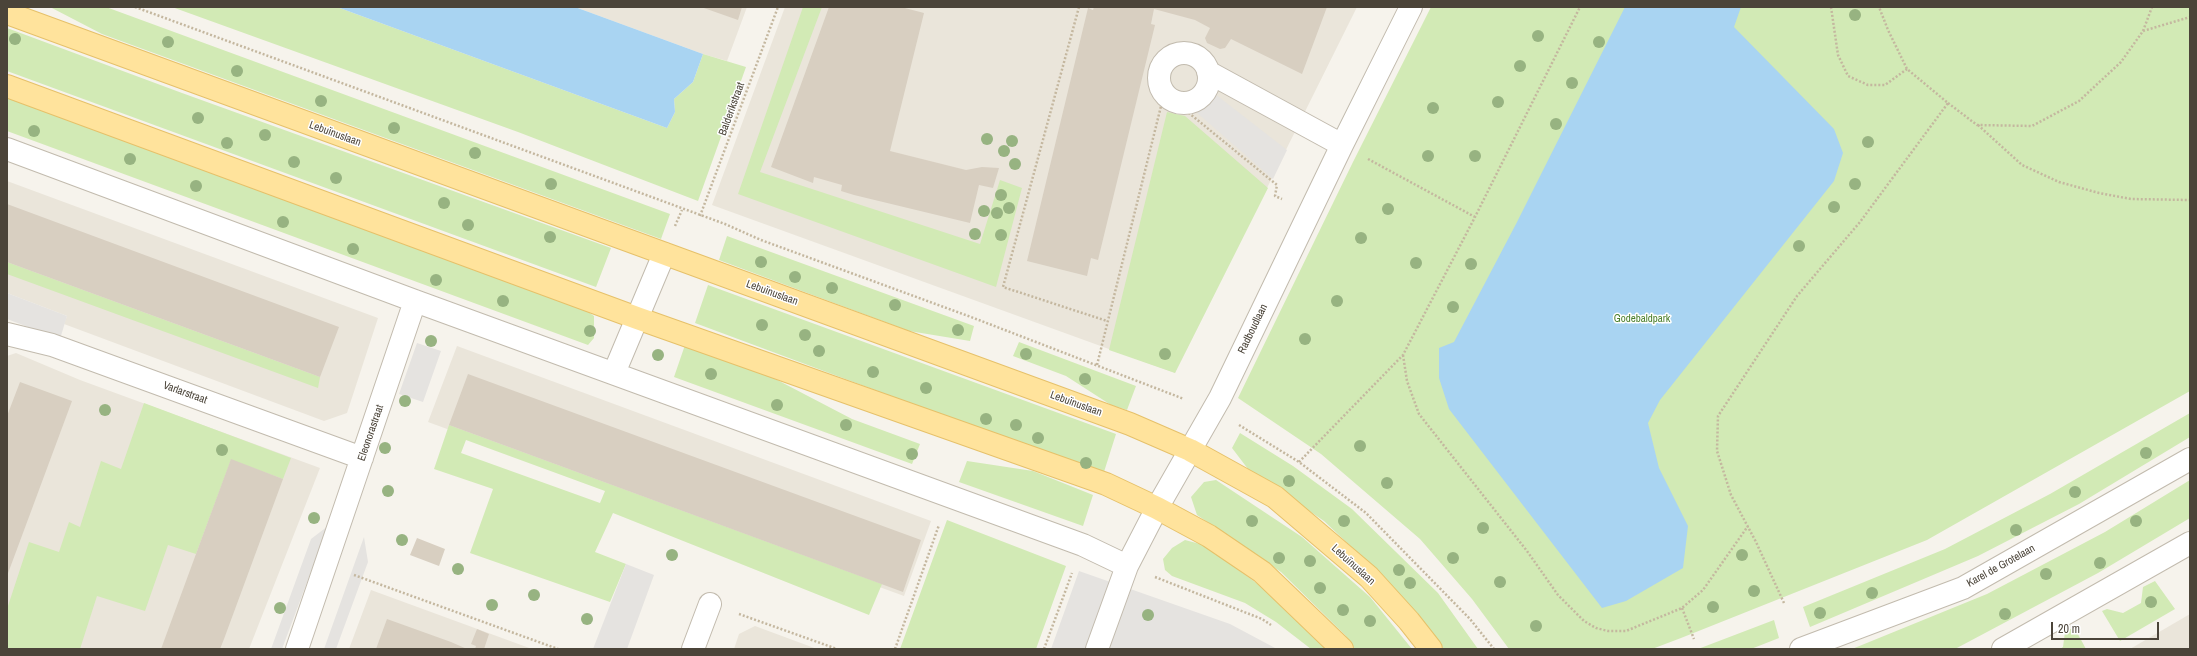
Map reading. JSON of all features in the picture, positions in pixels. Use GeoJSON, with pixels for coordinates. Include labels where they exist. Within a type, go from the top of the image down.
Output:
{"type":"FeatureCollection","features":[{"type":"Feature","properties":{"kind":"main road","name":"Lebuïnuslaan"},"geometry":{"type":"LineString","coordinates":[[7,13],[1123,422],[1190,450],[1275,497],[1369,577],[1409,621],[1431,649]]}},
{"type":"Feature","properties":{"kind":"main road"},"geometry":{"type":"LineString","coordinates":[[7,86],[637,318],[1106,484],[1157,508],[1209,536],[1262,572],[1342,649]]}},
{"type":"Feature","properties":{"kind":"street","name":"Radboudlaan"},"geometry":{"type":"LineString","coordinates":[[1157,508],[1220,398],[1342,145],[1411,7]]}},
{"type":"Feature","properties":{"kind":"street"},"geometry":{"type":"LineString","coordinates":[[1184,53],[1194,55],[1203,62],[1208,72],[1208,83],[1204,93],[1195,100],[1184,103],[1169,97],[1160,84],[1159,72],[1164,62],[1173,56],[1184,53]]}},
{"type":"Feature","properties":{"kind":"street"},"geometry":{"type":"LineString","coordinates":[[1208,72],[1342,145]]}},
{"type":"Feature","properties":{"kind":"street"},"geometry":{"type":"LineString","coordinates":[[7,149],[415,301],[1082,545],[1127,566]]}},
{"type":"Feature","properties":{"kind":"street"},"geometry":{"type":"LineString","coordinates":[[614,374],[664,254]]}},
{"type":"Feature","properties":{"kind":"street","name":"Eleonorastraat"},"geometry":{"type":"LineString","coordinates":[[297,649],[415,301]]}},
{"type":"Feature","properties":{"kind":"street","name":"Varlarstraat"},"geometry":{"type":"LineString","coordinates":[[7,334],[52,345],[362,458]]}},
{"type":"Feature","properties":{"kind":"street","name":"Karel de Grotelaan"},"geometry":{"type":"LineString","coordinates":[[1801,649],[1963,588],[2190,459]]}},
{"type":"Feature","properties":{"kind":"street"},"geometry":{"type":"LineString","coordinates":[[1098,649],[1127,566],[1157,508]]}},
{"type":"Feature","properties":{"kind":"street"},"geometry":{"type":"LineString","coordinates":[[2003,649],[2190,543]]}},
{"type":"Feature","properties":{"kind":"street"},"geometry":{"type":"LineString","coordinates":[[693,649],[710,604]]}},
{"type":"Feature","properties":{"kind":"path","name":"Balderikstraat"},"geometry":{"type":"LineString","coordinates":[[135,7],[700,216],[778,7]]}},
{"type":"Feature","properties":{"kind":"path"},"geometry":{"type":"LineString","coordinates":[[1079,7],[1003,287],[1107,321]]}},
{"type":"Feature","properties":{"kind":"path"},"geometry":{"type":"LineString","coordinates":[[1298,462],[1403,355],[1475,217],[1580,7]]}},
{"type":"Feature","properties":{"kind":"path"},"geometry":{"type":"LineString","coordinates":[[1831,7],[1838,55],[1848,76],[1868,85],[1885,85],[1907,70]]}},
{"type":"Feature","properties":{"kind":"path"},"geometry":{"type":"LineString","coordinates":[[1879,7],[1907,70],[1977,125],[2022,165],[2059,182],[2099,194],[2131,199],[2190,200]]}},
{"type":"Feature","properties":{"kind":"path"},"geometry":{"type":"LineString","coordinates":[[1977,125],[2032,126],[2079,101],[2121,62],[2143,31],[2152,7]]}},
{"type":"Feature","properties":{"kind":"path"},"geometry":{"type":"LineString","coordinates":[[2143,31],[2190,17]]}},
{"type":"Feature","properties":{"kind":"path"},"geometry":{"type":"LineString","coordinates":[[1097,365],[1107,321],[1169,97],[1277,185],[1275,196],[1310,211]]}},
{"type":"Feature","properties":{"kind":"path"},"geometry":{"type":"LineString","coordinates":[[1784,603],[1748,526],[1731,495],[1717,451],[1718,416],[1797,296],[1860,222],[1948,103]]}},
{"type":"Feature","properties":{"kind":"path"},"geometry":{"type":"LineString","coordinates":[[1342,145],[1475,217]]}},
{"type":"Feature","properties":{"kind":"path"},"geometry":{"type":"LineString","coordinates":[[1403,355],[1407,381],[1419,414],[1527,551],[1558,595],[1584,621],[1608,631],[1626,631],[1682,608],[1703,590],[1748,526]]}},
{"type":"Feature","properties":{"kind":"path"},"geometry":{"type":"LineString","coordinates":[[895,649],[949,496]]}},
{"type":"Feature","properties":{"kind":"path"},"geometry":{"type":"LineString","coordinates":[[1044,649],[1082,545]]}},
{"type":"Feature","properties":{"kind":"path"},"geometry":{"type":"LineString","coordinates":[[326,565],[558,649]]}},
{"type":"Feature","properties":{"kind":"path"},"geometry":{"type":"LineString","coordinates":[[1127,566],[1262,619],[1274,628]]}},
{"type":"Feature","properties":{"kind":"path"},"geometry":{"type":"LineString","coordinates":[[710,604],[836,649]]}},
{"type":"Feature","properties":{"kind":"path"},"geometry":{"type":"LineString","coordinates":[[1682,608],[1694,639]]}},
{"type":"Feature","properties":{"kind":"shaded area"},"geometry":{"type":"Polygon","coordinates":[[[575,7],[747,7],[727,61],[703,54],[575,7]]]}},
{"type":"Feature","properties":{"kind":"shaded area"},"geometry":{"type":"Polygon","coordinates":[[[785,7],[1357,7],[1175,373],[712,205],[785,7]]]}},
{"type":"Feature","properties":{"kind":"shaded area"},"geometry":{"type":"Polygon","coordinates":[[[1215,94],[1287,150],[1273,179],[1195,111],[1215,94]]]}},
{"type":"Feature","properties":{"kind":"shaded area"},"geometry":{"type":"Polygon","coordinates":[[[7,181],[378,318],[347,413],[324,421],[64,324],[67,316],[7,293],[7,181]]]}},
{"type":"Feature","properties":{"kind":"shaded area"},"geometry":{"type":"Polygon","coordinates":[[[7,293],[67,316],[60,339],[7,319],[7,293]]]}},
{"type":"Feature","properties":{"kind":"shaded area"},"geometry":{"type":"Polygon","coordinates":[[[417,343],[441,351],[423,402],[399,394],[417,343]]]}},
{"type":"Feature","properties":{"kind":"shaded area"},"geometry":{"type":"Polygon","coordinates":[[[457,346],[931,521],[904,596],[428,422],[457,346]]]}},
{"type":"Feature","properties":{"kind":"shaded area"},"geometry":{"type":"Polygon","coordinates":[[[16,353],[80,380],[320,468],[249,649],[7,649],[7,356],[16,353]]]}},
{"type":"Feature","properties":{"kind":"shaded area"},"geometry":{"type":"Polygon","coordinates":[[[328,526],[282,649],[271,649],[311,539],[328,526]]]}},
{"type":"Feature","properties":{"kind":"shaded area"},"geometry":{"type":"Polygon","coordinates":[[[364,537],[368,562],[336,649],[324,649],[364,537]]]}},
{"type":"Feature","properties":{"kind":"shaded area"},"geometry":{"type":"Polygon","coordinates":[[[626,564],[654,575],[627,649],[593,649],[626,564]]]}},
{"type":"Feature","properties":{"kind":"shaded area"},"geometry":{"type":"Polygon","coordinates":[[[1079,571],[1230,624],[1277,649],[1051,649],[1079,571]]]}},
{"type":"Feature","properties":{"kind":"shaded area"},"geometry":{"type":"Polygon","coordinates":[[[371,590],[532,649],[349,649],[371,590]]]}},
{"type":"Feature","properties":{"kind":"shaded area"},"geometry":{"type":"Polygon","coordinates":[[[2190,614],[2190,649],[2130,649],[2190,614]]]}},
{"type":"Feature","properties":{"kind":"shaded area"},"geometry":{"type":"Polygon","coordinates":[[[755,626],[817,649],[734,649],[739,634],[755,626]]]}},
{"type":"Feature","properties":{"kind":"green space"},"geometry":{"type":"Polygon","coordinates":[[[50,7],[106,7],[670,214],[661,239],[102,34],[50,7]]]}},
{"type":"Feature","properties":{"kind":"green space"},"geometry":{"type":"Polygon","coordinates":[[[172,7],[337,7],[667,128],[675,112],[674,99],[693,82],[703,54],[746,67],[698,201],[518,132],[172,7]]]}},
{"type":"Feature","properties":{"kind":"green space"},"geometry":{"type":"Polygon","coordinates":[[[803,7],[822,7],[760,172],[980,244],[1000,180],[1022,188],[996,287],[738,194],[803,7]]]}},
{"type":"Feature","properties":{"kind":"green space","name":"Godebaldpark"},"geometry":{"type":"Polygon","coordinates":[[[1431,7],[2190,7],[2190,391],[1927,540],[1652,649],[1509,649],[1472,599],[1420,539],[1321,454],[1238,398],[1353,162],[1431,7]]]}},
{"type":"Feature","properties":{"kind":"green space"},"geometry":{"type":"Polygon","coordinates":[[[7,28],[611,248],[596,287],[7,71],[7,28]]]}},
{"type":"Feature","properties":{"kind":"green space"},"geometry":{"type":"Polygon","coordinates":[[[7,96],[578,305],[594,316],[594,338],[588,345],[7,131],[7,96]]]}},
{"type":"Feature","properties":{"kind":"green space"},"geometry":{"type":"Polygon","coordinates":[[[1167,112],[1185,116],[1268,188],[1175,373],[1109,350],[1167,112]]]}},
{"type":"Feature","properties":{"kind":"green space"},"geometry":{"type":"Polygon","coordinates":[[[727,236],[974,326],[970,341],[909,331],[719,260],[727,236]]]}},
{"type":"Feature","properties":{"kind":"green space"},"geometry":{"type":"Polygon","coordinates":[[[7,262],[320,377],[318,388],[7,274],[7,262]]]}},
{"type":"Feature","properties":{"kind":"green space"},"geometry":{"type":"Polygon","coordinates":[[[708,285],[1116,434],[1103,475],[695,323],[708,285]]]}},
{"type":"Feature","properties":{"kind":"green space"},"geometry":{"type":"Polygon","coordinates":[[[1019,342],[1136,386],[1127,410],[1111,405],[1066,376],[1013,356],[1019,342]]]}},
{"type":"Feature","properties":{"kind":"green space"},"geometry":{"type":"Polygon","coordinates":[[[685,345],[760,371],[852,419],[920,444],[912,464],[674,377],[685,345]]]}},
{"type":"Feature","properties":{"kind":"green space"},"geometry":{"type":"Polygon","coordinates":[[[144,403],[291,458],[283,479],[231,460],[196,554],[168,545],[145,611],[97,596],[80,649],[7,649],[7,609],[29,542],[59,552],[69,522],[80,527],[101,461],[121,469],[144,403]]]}},
{"type":"Feature","properties":{"kind":"green space"},"geometry":{"type":"Polygon","coordinates":[[[2190,413],[2190,437],[2079,504],[1978,556],[1810,627],[1803,607],[1945,549],[2050,494],[2190,413]]]}},
{"type":"Feature","properties":{"kind":"green space"},"geometry":{"type":"Polygon","coordinates":[[[449,425],[882,584],[869,615],[613,513],[595,552],[626,564],[610,602],[470,553],[493,489],[434,469],[449,425]],[[466,440],[461,453],[600,503],[605,491],[466,440]]]}},
{"type":"Feature","properties":{"kind":"green space"},"geometry":{"type":"Polygon","coordinates":[[[1240,433],[1293,466],[1352,509],[1438,593],[1478,649],[1444,649],[1379,573],[1324,521],[1248,469],[1232,448],[1240,433]]]}},
{"type":"Feature","properties":{"kind":"green space"},"geometry":{"type":"Polygon","coordinates":[[[967,461],[1033,471],[1093,495],[1083,526],[959,482],[967,461]]]}},
{"type":"Feature","properties":{"kind":"green space"},"geometry":{"type":"Polygon","coordinates":[[[1216,480],[1302,537],[1370,597],[1412,649],[1355,649],[1345,635],[1281,572],[1197,515],[1191,497],[1204,482],[1216,480]]]}},
{"type":"Feature","properties":{"kind":"green space"},"geometry":{"type":"Polygon","coordinates":[[[2190,480],[2190,518],[2098,573],[1955,649],[1852,649],[1987,594],[2105,532],[2190,480]]]}},
{"type":"Feature","properties":{"kind":"green space"},"geometry":{"type":"Polygon","coordinates":[[[947,520],[1066,566],[1036,649],[900,649],[947,520]]]}},
{"type":"Feature","properties":{"kind":"green space"},"geometry":{"type":"Polygon","coordinates":[[[1185,540],[1204,545],[1273,595],[1326,649],[1311,649],[1276,622],[1245,603],[1172,576],[1165,570],[1163,559],[1172,548],[1185,540]]]}},
{"type":"Feature","properties":{"kind":"green space"},"geometry":{"type":"Polygon","coordinates":[[[2155,581],[2175,609],[2120,641],[2102,611],[2107,609],[2123,613],[2141,603],[2143,587],[2155,581]]]}},
{"type":"Feature","properties":{"kind":"green space"},"geometry":{"type":"Polygon","coordinates":[[[1774,620],[1779,638],[1751,649],[1698,649],[1774,620]]]}},
{"type":"Feature","properties":{"kind":"green space"},"geometry":{"type":"Polygon","coordinates":[[[2074,627],[2086,649],[2060,649],[2063,647],[2065,632],[2074,627]]]}},
{"type":"Feature","properties":{"kind":"water"},"geometry":{"type":"Polygon","coordinates":[[[337,7],[575,7],[703,54],[693,82],[674,99],[675,112],[667,128],[337,7]]]}},
{"type":"Feature","properties":{"kind":"water"},"geometry":{"type":"Polygon","coordinates":[[[1625,7],[1741,7],[1734,27],[1834,129],[1843,153],[1834,181],[1660,400],[1648,423],[1659,468],[1688,526],[1683,568],[1626,601],[1602,608],[1449,409],[1439,378],[1439,348],[1454,342],[1516,224],[1625,7]]]}},
{"type":"Feature","properties":{"kind":"building"},"geometry":{"type":"Polygon","coordinates":[[[701,7],[742,7],[738,20],[701,7]]]}},
{"type":"Feature","properties":{"kind":"building"},"geometry":{"type":"Polygon","coordinates":[[[829,7],[901,7],[924,13],[890,151],[966,170],[982,167],[999,168],[993,188],[979,185],[970,223],[854,195],[841,191],[842,185],[814,177],[813,183],[771,167],[829,7]]]}},
{"type":"Feature","properties":{"kind":"building"},"geometry":{"type":"Polygon","coordinates":[[[1094,7],[1327,7],[1302,74],[1231,39],[1225,48],[1220,49],[1207,43],[1205,38],[1210,28],[1195,20],[1154,9],[1151,24],[1155,25],[1098,260],[1091,258],[1087,276],[1027,261],[1088,8],[1093,10],[1094,7]]]}},
{"type":"Feature","properties":{"kind":"building"},"geometry":{"type":"Polygon","coordinates":[[[7,204],[339,327],[320,377],[7,262],[7,204]]]}},
{"type":"Feature","properties":{"kind":"building"},"geometry":{"type":"Polygon","coordinates":[[[468,374],[921,540],[903,592],[449,425],[468,374]]]}},
{"type":"Feature","properties":{"kind":"building"},"geometry":{"type":"Polygon","coordinates":[[[20,382],[72,401],[7,576],[7,416],[20,382]]]}},
{"type":"Feature","properties":{"kind":"building"},"geometry":{"type":"Polygon","coordinates":[[[231,459],[283,479],[220,649],[161,649],[231,459]]]}},
{"type":"Feature","properties":{"kind":"building"},"geometry":{"type":"Polygon","coordinates":[[[417,538],[445,549],[439,566],[410,555],[417,538]]]}},
{"type":"Feature","properties":{"kind":"building"},"geometry":{"type":"Polygon","coordinates":[[[387,619],[451,642],[467,649],[376,649],[387,619]]]}},
{"type":"Feature","properties":{"kind":"building"},"geometry":{"type":"Polygon","coordinates":[[[477,629],[489,634],[484,649],[475,649],[476,646],[471,644],[477,629]]]}}]}
